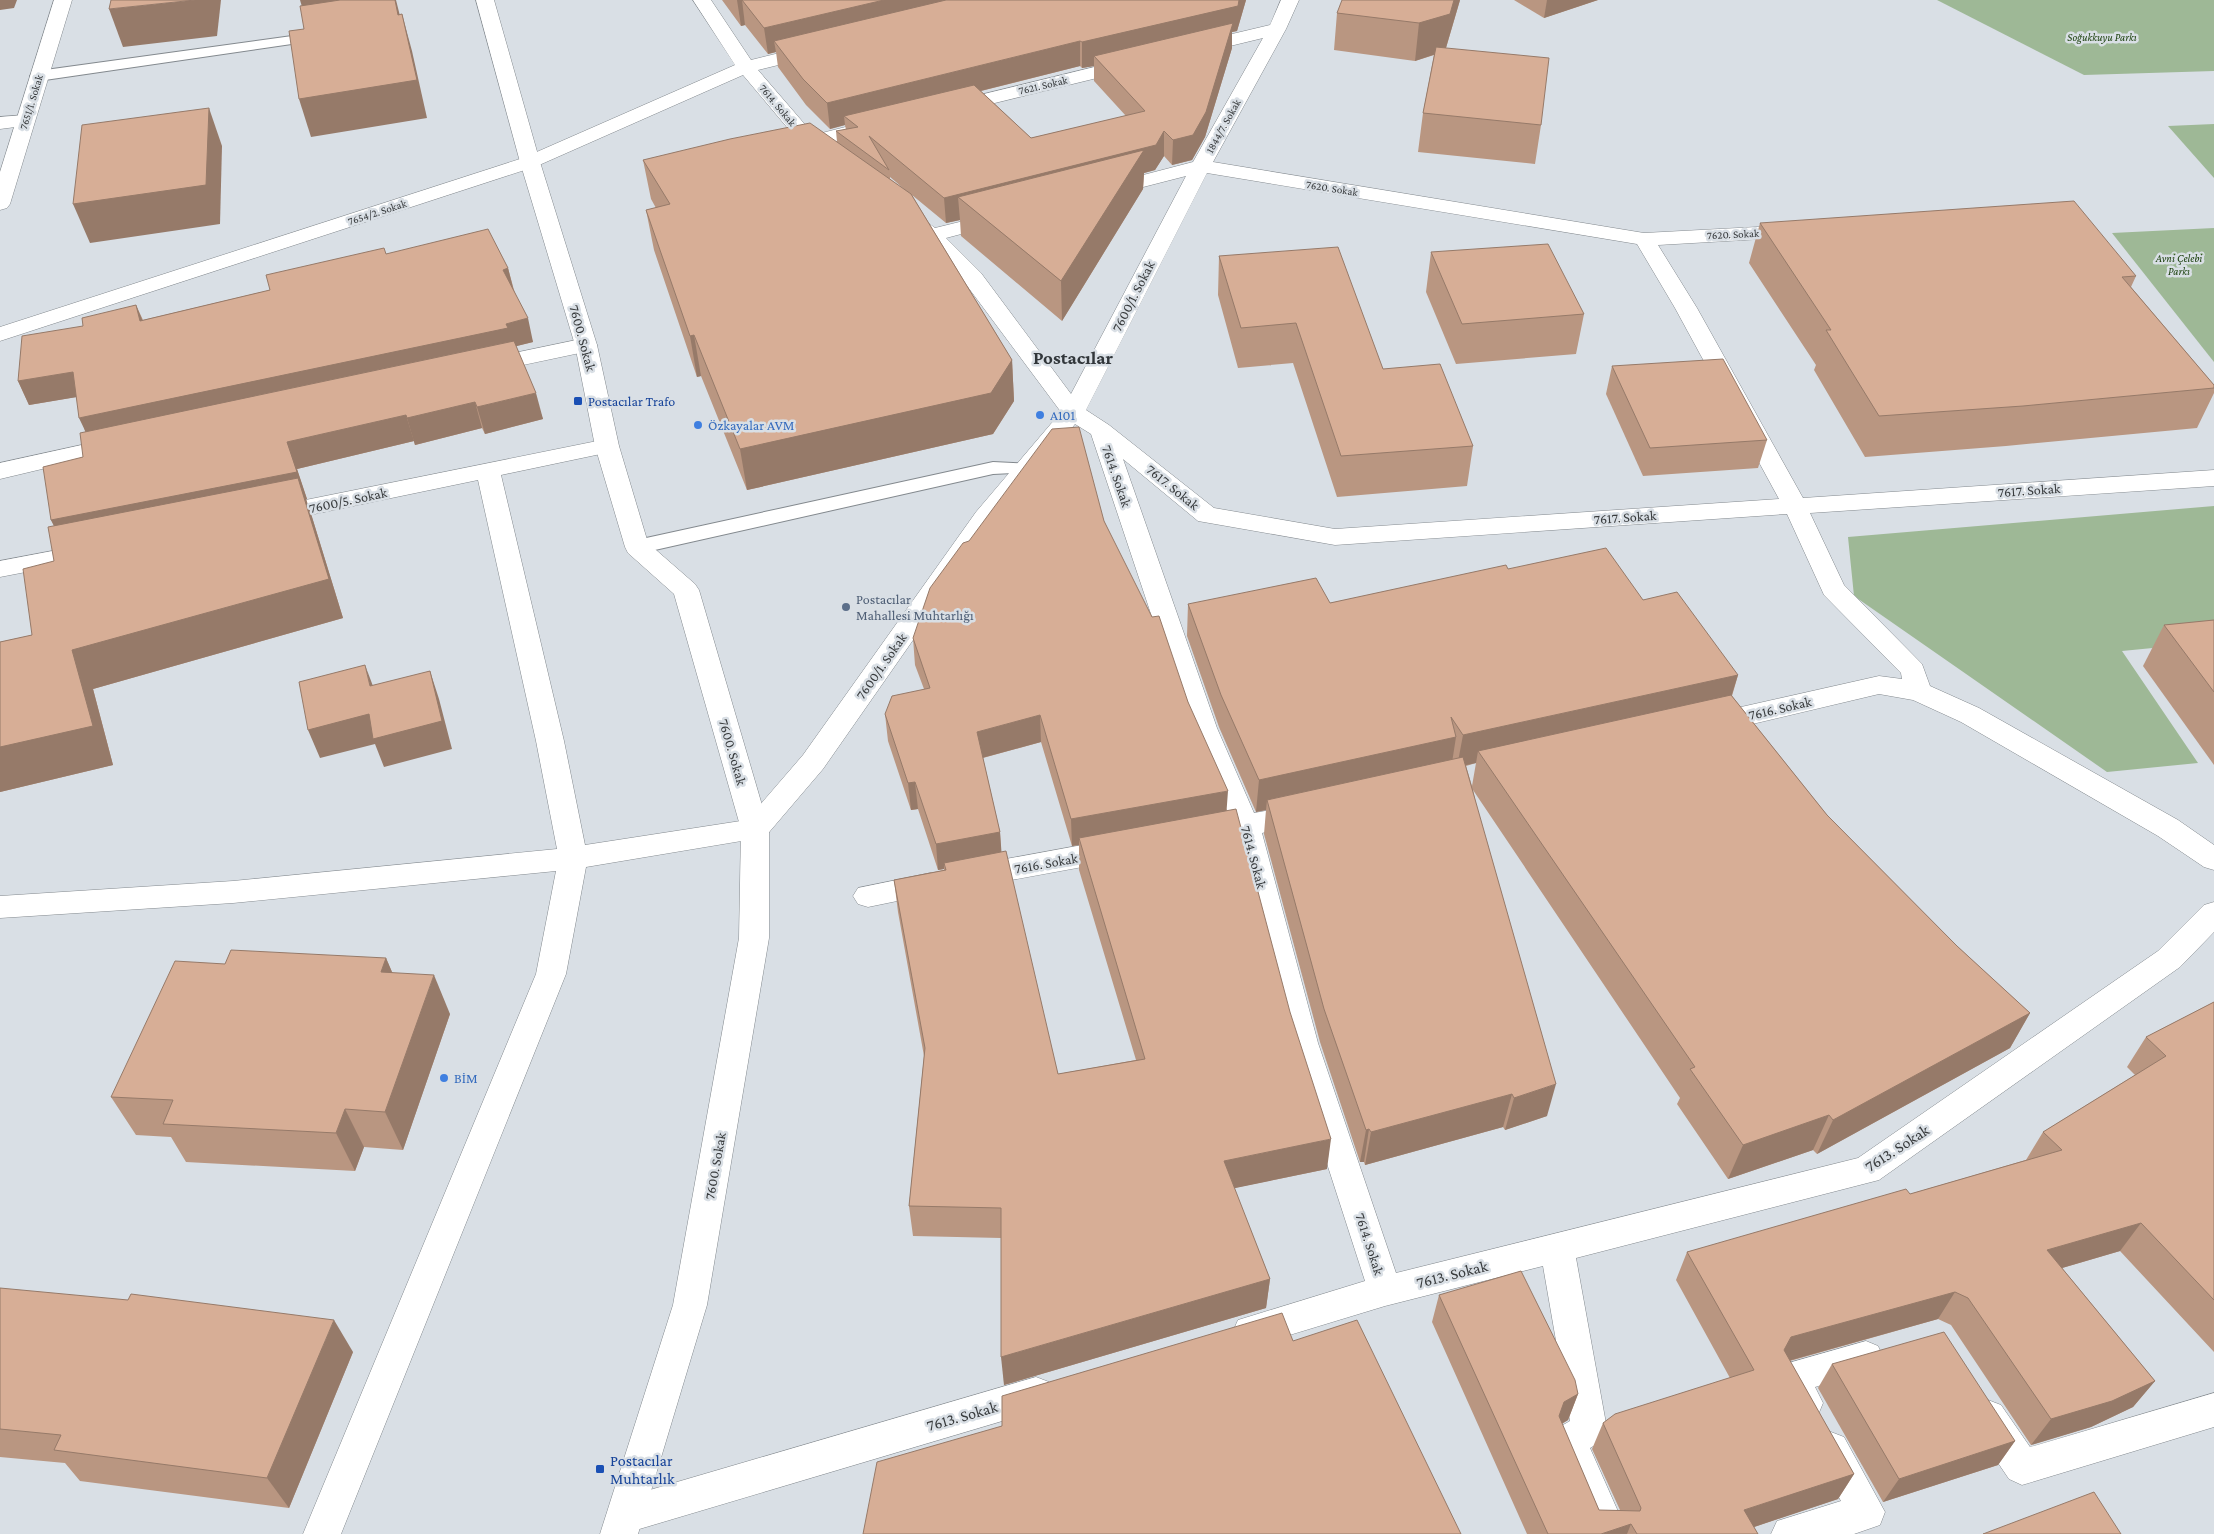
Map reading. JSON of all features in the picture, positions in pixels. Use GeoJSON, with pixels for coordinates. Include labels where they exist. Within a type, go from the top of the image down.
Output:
{"type":"FeatureCollection","features":[{"type":"Feature","properties":{"kind":"street","name":"7651/1. Sokak"},"geometry":{"type":"LineString","coordinates":[[0,204],[24,121],[63,0]]}},
{"type":"Feature","properties":{"kind":"street","name":"7600. Sokak"},"geometry":{"type":"LineString","coordinates":[[485,0],[530,162],[586,345],[607,446],[637,547],[686,590],[755,829],[754,938],[690,1305],[622,1525]]}},
{"type":"Feature","properties":{"kind":"street","name":"7614. Sokak"},"geometry":{"type":"LineString","coordinates":[[702,0],[746,67],[816,151],[831,162]]}},
{"type":"Feature","properties":{"kind":"street","name":"1844/7. Sokak"},"geometry":{"type":"LineString","coordinates":[[1086,196],[1201,166],[1277,29],[1290,0]]}},
{"type":"Feature","properties":{"kind":"street"},"geometry":{"type":"LineString","coordinates":[[1182,52],[1277,29]]}},
{"type":"Feature","properties":{"kind":"street","name":"7654/2. Sokak"},"geometry":{"type":"LineString","coordinates":[[0,334],[530,162],[746,67],[830,46]]}},
{"type":"Feature","properties":{"kind":"street","name":"7621. Sokak"},"geometry":{"type":"LineString","coordinates":[[933,112],[1153,59]]}},
{"type":"Feature","properties":{"kind":"street"},"geometry":{"type":"LineString","coordinates":[[0,123],[24,121]]}},
{"type":"Feature","properties":{"kind":"street"},"geometry":{"type":"LineString","coordinates":[[809,142],[895,121]]}},
{"type":"Feature","properties":{"kind":"street","name":"7620. Sokak"},"geometry":{"type":"LineString","coordinates":[[1201,166],[1644,239],[1812,230]]}},
{"type":"Feature","properties":{"kind":"street","name":"7600/1. Sokak"},"geometry":{"type":"LineString","coordinates":[[755,829],[813,762],[985,518],[1073,412],[1201,166]]}},
{"type":"Feature","properties":{"kind":"street"},"geometry":{"type":"LineString","coordinates":[[898,211],[932,236],[973,278],[1073,412]]}},
{"type":"Feature","properties":{"kind":"street"},"geometry":{"type":"LineString","coordinates":[[932,236],[1018,213]]}},
{"type":"Feature","properties":{"kind":"street"},"geometry":{"type":"LineString","coordinates":[[1644,239],[1686,308],[1794,506],[1833,589],[1913,670],[1918,691]]}},
{"type":"Feature","properties":{"kind":"street"},"geometry":{"type":"LineString","coordinates":[[460,372],[586,345]]}},
{"type":"Feature","properties":{"kind":"street","name":"7617. Sokak"},"geometry":{"type":"LineString","coordinates":[[1073,412],[1101,430],[1207,515],[1335,537],[2214,478]]}},
{"type":"Feature","properties":{"kind":"street","name":"7614. Sokak"},"geometry":{"type":"LineString","coordinates":[[1101,430],[1203,728],[1246,826],[1303,1043],[1385,1291]]}},
{"type":"Feature","properties":{"kind":"street"},"geometry":{"type":"LineString","coordinates":[[0,471],[140,439]]}},
{"type":"Feature","properties":{"kind":"street","name":"7600/5. Sokak"},"geometry":{"type":"LineString","coordinates":[[247,520],[607,446]]}},
{"type":"Feature","properties":{"kind":"street"},"geometry":{"type":"LineString","coordinates":[[322,1534],[552,974],[573,858],[550,741],[488,470]]}},
{"type":"Feature","properties":{"kind":"street"},"geometry":{"type":"LineString","coordinates":[[0,569],[113,548]]}},
{"type":"Feature","properties":{"kind":"street","name":"7616. Sokak"},"geometry":{"type":"LineString","coordinates":[[1682,730],[1879,685],[1918,691],[1970,715],[2168,828],[2214,859]]}},
{"type":"Feature","properties":{"kind":"street"},"geometry":{"type":"LineString","coordinates":[[1178,838],[1324,809]]}},
{"type":"Feature","properties":{"kind":"street"},"geometry":{"type":"LineString","coordinates":[[0,907],[233,892],[573,858],[755,829]]}},
{"type":"Feature","properties":{"kind":"street","name":"7616. Sokak"},"geometry":{"type":"LineString","coordinates":[[868,896],[1139,846]]}},
{"type":"Feature","properties":{"kind":"street","name":"7613. Sokak"},"geometry":{"type":"LineString","coordinates":[[1224,1339],[1385,1291],[1867,1170],[2169,960],[2214,913]]}},
{"type":"Feature","properties":{"kind":"street"},"geometry":{"type":"LineString","coordinates":[[1557,1248],[1590,1429],[1569,1441],[1609,1534]]}},
{"type":"Feature","properties":{"kind":"street"},"geometry":{"type":"LineString","coordinates":[[1790,1534],[1867,1512],[1790,1378],[1900,1348]]}},
{"type":"Feature","properties":{"kind":"street","name":"7613. Sokak"},"geometry":{"type":"LineString","coordinates":[[622,1525],[1063,1386]]}},
{"type":"Feature","properties":{"kind":"street"},"geometry":{"type":"LineString","coordinates":[[1974,1394],[2022,1467],[2214,1410]]}},
{"type":"Feature","properties":{"kind":"lane"},"geometry":{"type":"LineString","coordinates":[[38,76],[339,34]]}},
{"type":"Feature","properties":{"kind":"lane"},"geometry":{"type":"LineString","coordinates":[[637,547],[993,468],[1026,468]]}},
{"type":"Feature","properties":{"kind":"green space","name":"Soğukkuyu Parkı"},"geometry":{"type":"Polygon","coordinates":[[[1937,0],[2214,0],[2214,71],[2084,75],[1937,0]]]}},
{"type":"Feature","properties":{"kind":"green space"},"geometry":{"type":"Polygon","coordinates":[[[2214,124],[2214,178],[2168,126],[2214,124]]]}},
{"type":"Feature","properties":{"kind":"green space","name":"Avni Çelebi Parkı"},"geometry":{"type":"Polygon","coordinates":[[[2214,228],[2214,362],[2112,233],[2214,228]]]}},
{"type":"Feature","properties":{"kind":"green space"},"geometry":{"type":"Polygon","coordinates":[[[2214,506],[2214,642],[2122,651],[2198,763],[2107,772],[1854,596],[1848,537],[2214,506]]]}},
{"type":"Feature","properties":{"kind":"building"},"geometry":{"type":"Polygon","coordinates":[[[111,0],[195,0],[109,9],[111,0]]]}},
{"type":"Feature","properties":{"kind":"building"},"geometry":{"type":"Polygon","coordinates":[[[340,0],[395,0],[398,15],[402,14],[417,80],[299,99],[289,31],[304,29],[300,6],[340,0]]]}},
{"type":"Feature","properties":{"kind":"building"},"geometry":{"type":"Polygon","coordinates":[[[742,0],[884,0],[764,28],[742,0]]]}},
{"type":"Feature","properties":{"kind":"building"},"geometry":{"type":"Polygon","coordinates":[[[946,0],[1239,0],[1238,6],[1080,41],[827,103],[803,79],[774,41],[946,0]]]}},
{"type":"Feature","properties":{"kind":"building"},"geometry":{"type":"Polygon","coordinates":[[[1342,0],[1454,0],[1450,14],[1419,23],[1337,13],[1342,0]]]}},
{"type":"Feature","properties":{"kind":"building"},"geometry":{"type":"Polygon","coordinates":[[[1233,23],[1206,112],[1193,135],[1173,140],[1164,131],[1156,145],[944,198],[869,136],[889,170],[836,131],[858,127],[844,116],[974,85],[1031,138],[1145,111],[1094,56],[1233,23]]]}},
{"type":"Feature","properties":{"kind":"building"},"geometry":{"type":"Polygon","coordinates":[[[1436,47],[1549,58],[1541,125],[1423,113],[1436,47]]]}},
{"type":"Feature","properties":{"kind":"building"},"geometry":{"type":"Polygon","coordinates":[[[209,108],[206,185],[73,204],[82,125],[209,108]]]}},
{"type":"Feature","properties":{"kind":"building"},"geometry":{"type":"Polygon","coordinates":[[[810,123],[911,194],[1012,360],[991,393],[740,449],[694,335],[690,336],[646,210],[670,204],[643,160],[730,139],[810,123]]]}},
{"type":"Feature","properties":{"kind":"building"},"geometry":{"type":"Polygon","coordinates":[[[1144,150],[1061,281],[958,197],[1144,150]]]}},
{"type":"Feature","properties":{"kind":"building"},"geometry":{"type":"Polygon","coordinates":[[[2074,201],[2136,276],[2122,277],[2214,385],[2214,388],[2023,406],[1879,416],[1826,330],[1831,330],[1760,223],[2074,201]]]}},
{"type":"Feature","properties":{"kind":"building"},"geometry":{"type":"Polygon","coordinates":[[[488,229],[508,268],[503,270],[528,318],[506,324],[508,328],[79,418],[73,372],[18,381],[22,336],[83,326],[82,318],[136,305],[140,321],[270,290],[266,275],[384,248],[386,254],[488,229]]]}},
{"type":"Feature","properties":{"kind":"building"},"geometry":{"type":"Polygon","coordinates":[[[1548,244],[1584,314],[1462,324],[1431,252],[1548,244]]]}},
{"type":"Feature","properties":{"kind":"building"},"geometry":{"type":"Polygon","coordinates":[[[1338,247],[1383,369],[1440,364],[1473,446],[1341,456],[1296,323],[1241,328],[1219,256],[1338,247]]]}},
{"type":"Feature","properties":{"kind":"building"},"geometry":{"type":"Polygon","coordinates":[[[514,341],[536,393],[477,407],[475,402],[407,418],[406,415],[287,442],[297,472],[51,520],[43,467],[83,457],[80,433],[514,341]]]}},
{"type":"Feature","properties":{"kind":"building"},"geometry":{"type":"Polygon","coordinates":[[[1723,359],[1767,440],[1650,448],[1612,366],[1723,359]]]}},
{"type":"Feature","properties":{"kind":"building"},"geometry":{"type":"Polygon","coordinates":[[[1079,427],[1104,521],[1152,617],[1159,616],[1188,702],[1228,791],[1071,819],[1040,715],[977,732],[1000,832],[936,844],[915,782],[908,783],[885,714],[892,696],[930,688],[913,638],[930,588],[963,543],[969,541],[1052,429],[1079,427]]]}},
{"type":"Feature","properties":{"kind":"building"},"geometry":{"type":"Polygon","coordinates":[[[298,478],[329,579],[72,650],[93,726],[0,747],[0,642],[32,635],[23,569],[54,561],[48,527],[298,478]]]}},
{"type":"Feature","properties":{"kind":"building"},"geometry":{"type":"Polygon","coordinates":[[[1606,548],[1643,600],[1677,592],[1738,675],[1463,735],[1451,717],[1456,737],[1259,780],[1221,695],[1188,604],[1316,578],[1330,603],[1506,565],[1508,569],[1606,548]]]}},
{"type":"Feature","properties":{"kind":"building"},"geometry":{"type":"Polygon","coordinates":[[[2214,620],[2214,692],[2164,625],[2214,620]]]}},
{"type":"Feature","properties":{"kind":"building"},"geometry":{"type":"Polygon","coordinates":[[[365,665],[370,686],[430,671],[442,721],[373,739],[369,714],[308,730],[299,682],[365,665]]]}},
{"type":"Feature","properties":{"kind":"building"},"geometry":{"type":"Polygon","coordinates":[[[1731,695],[1827,815],[1957,946],[2030,1013],[1833,1120],[1829,1115],[1743,1145],[1690,1069],[1695,1067],[1478,751],[1731,695]]]}},
{"type":"Feature","properties":{"kind":"building"},"geometry":{"type":"Polygon","coordinates":[[[1463,757],[1556,1084],[1514,1098],[1512,1094],[1371,1132],[1369,1129],[1366,1130],[1324,1009],[1267,800],[1463,757]]]}},
{"type":"Feature","properties":{"kind":"building"},"geometry":{"type":"Polygon","coordinates":[[[1236,809],[1290,1012],[1331,1139],[1224,1161],[1270,1279],[1001,1357],[1001,1208],[909,1206],[925,1048],[894,880],[946,870],[944,863],[1006,851],[1058,1074],[1145,1059],[1079,838],[1236,809]]]}},
{"type":"Feature","properties":{"kind":"building"},"geometry":{"type":"Polygon","coordinates":[[[231,950],[386,958],[381,972],[434,975],[385,1112],[345,1109],[336,1133],[163,1124],[173,1100],[111,1097],[175,961],[225,964],[231,950]]]}},
{"type":"Feature","properties":{"kind":"building"},"geometry":{"type":"Polygon","coordinates":[[[2214,1002],[2214,1300],[2141,1223],[2047,1250],[2155,1381],[2112,1401],[2051,1419],[1968,1298],[1955,1292],[1791,1337],[1784,1350],[1854,1474],[1744,1510],[1758,1534],[1637,1534],[1631,1524],[1601,1534],[1548,1534],[1439,1295],[1521,1271],[1575,1380],[1578,1394],[1564,1402],[1559,1416],[1599,1510],[1640,1511],[1641,1508],[1603,1423],[1615,1414],[1754,1370],[1687,1252],[1906,1189],[1910,1194],[2062,1150],[2043,1132],[2166,1056],[2146,1037],[2214,1002]]]}},
{"type":"Feature","properties":{"kind":"building"},"geometry":{"type":"Polygon","coordinates":[[[0,1288],[128,1300],[131,1294],[334,1320],[267,1478],[54,1450],[61,1435],[0,1429],[0,1288]]]}},
{"type":"Feature","properties":{"kind":"building"},"geometry":{"type":"Polygon","coordinates":[[[1282,1313],[1293,1341],[1357,1320],[1461,1534],[863,1534],[877,1462],[1002,1426],[1002,1396],[1282,1313]]]}},
{"type":"Feature","properties":{"kind":"building"},"geometry":{"type":"Polygon","coordinates":[[[1944,1332],[2015,1441],[1899,1479],[1832,1364],[1944,1332]]]}},
{"type":"Feature","properties":{"kind":"building"},"geometry":{"type":"Polygon","coordinates":[[[2094,1492],[2121,1534],[1983,1534],[2094,1492]]]}},
{"type":"Feature","properties":{"kind":"place","name":"Postacılar Trafo"},"geometry":{"type":"Point","coordinates":[578,401]}},
{"type":"Feature","properties":{"kind":"place","name":"A101"},"geometry":{"type":"Point","coordinates":[1040,415]}},
{"type":"Feature","properties":{"kind":"place","name":"Özkayalar AVM"},"geometry":{"type":"Point","coordinates":[698,425]}},
{"type":"Feature","properties":{"kind":"place","name":"Postacılar Mahallesi Muhtarlığı"},"geometry":{"type":"Point","coordinates":[846,607]}},
{"type":"Feature","properties":{"kind":"place","name":"BİM"},"geometry":{"type":"Point","coordinates":[444,1078]}},
{"type":"Feature","properties":{"kind":"place","name":"Postacılar Muhtarlık"},"geometry":{"type":"Point","coordinates":[600,1469]}},
{"type":"Feature","properties":{"kind":"district","name":"Postacılar"},"geometry":{"type":"Point","coordinates":[1073,357]}}]}
